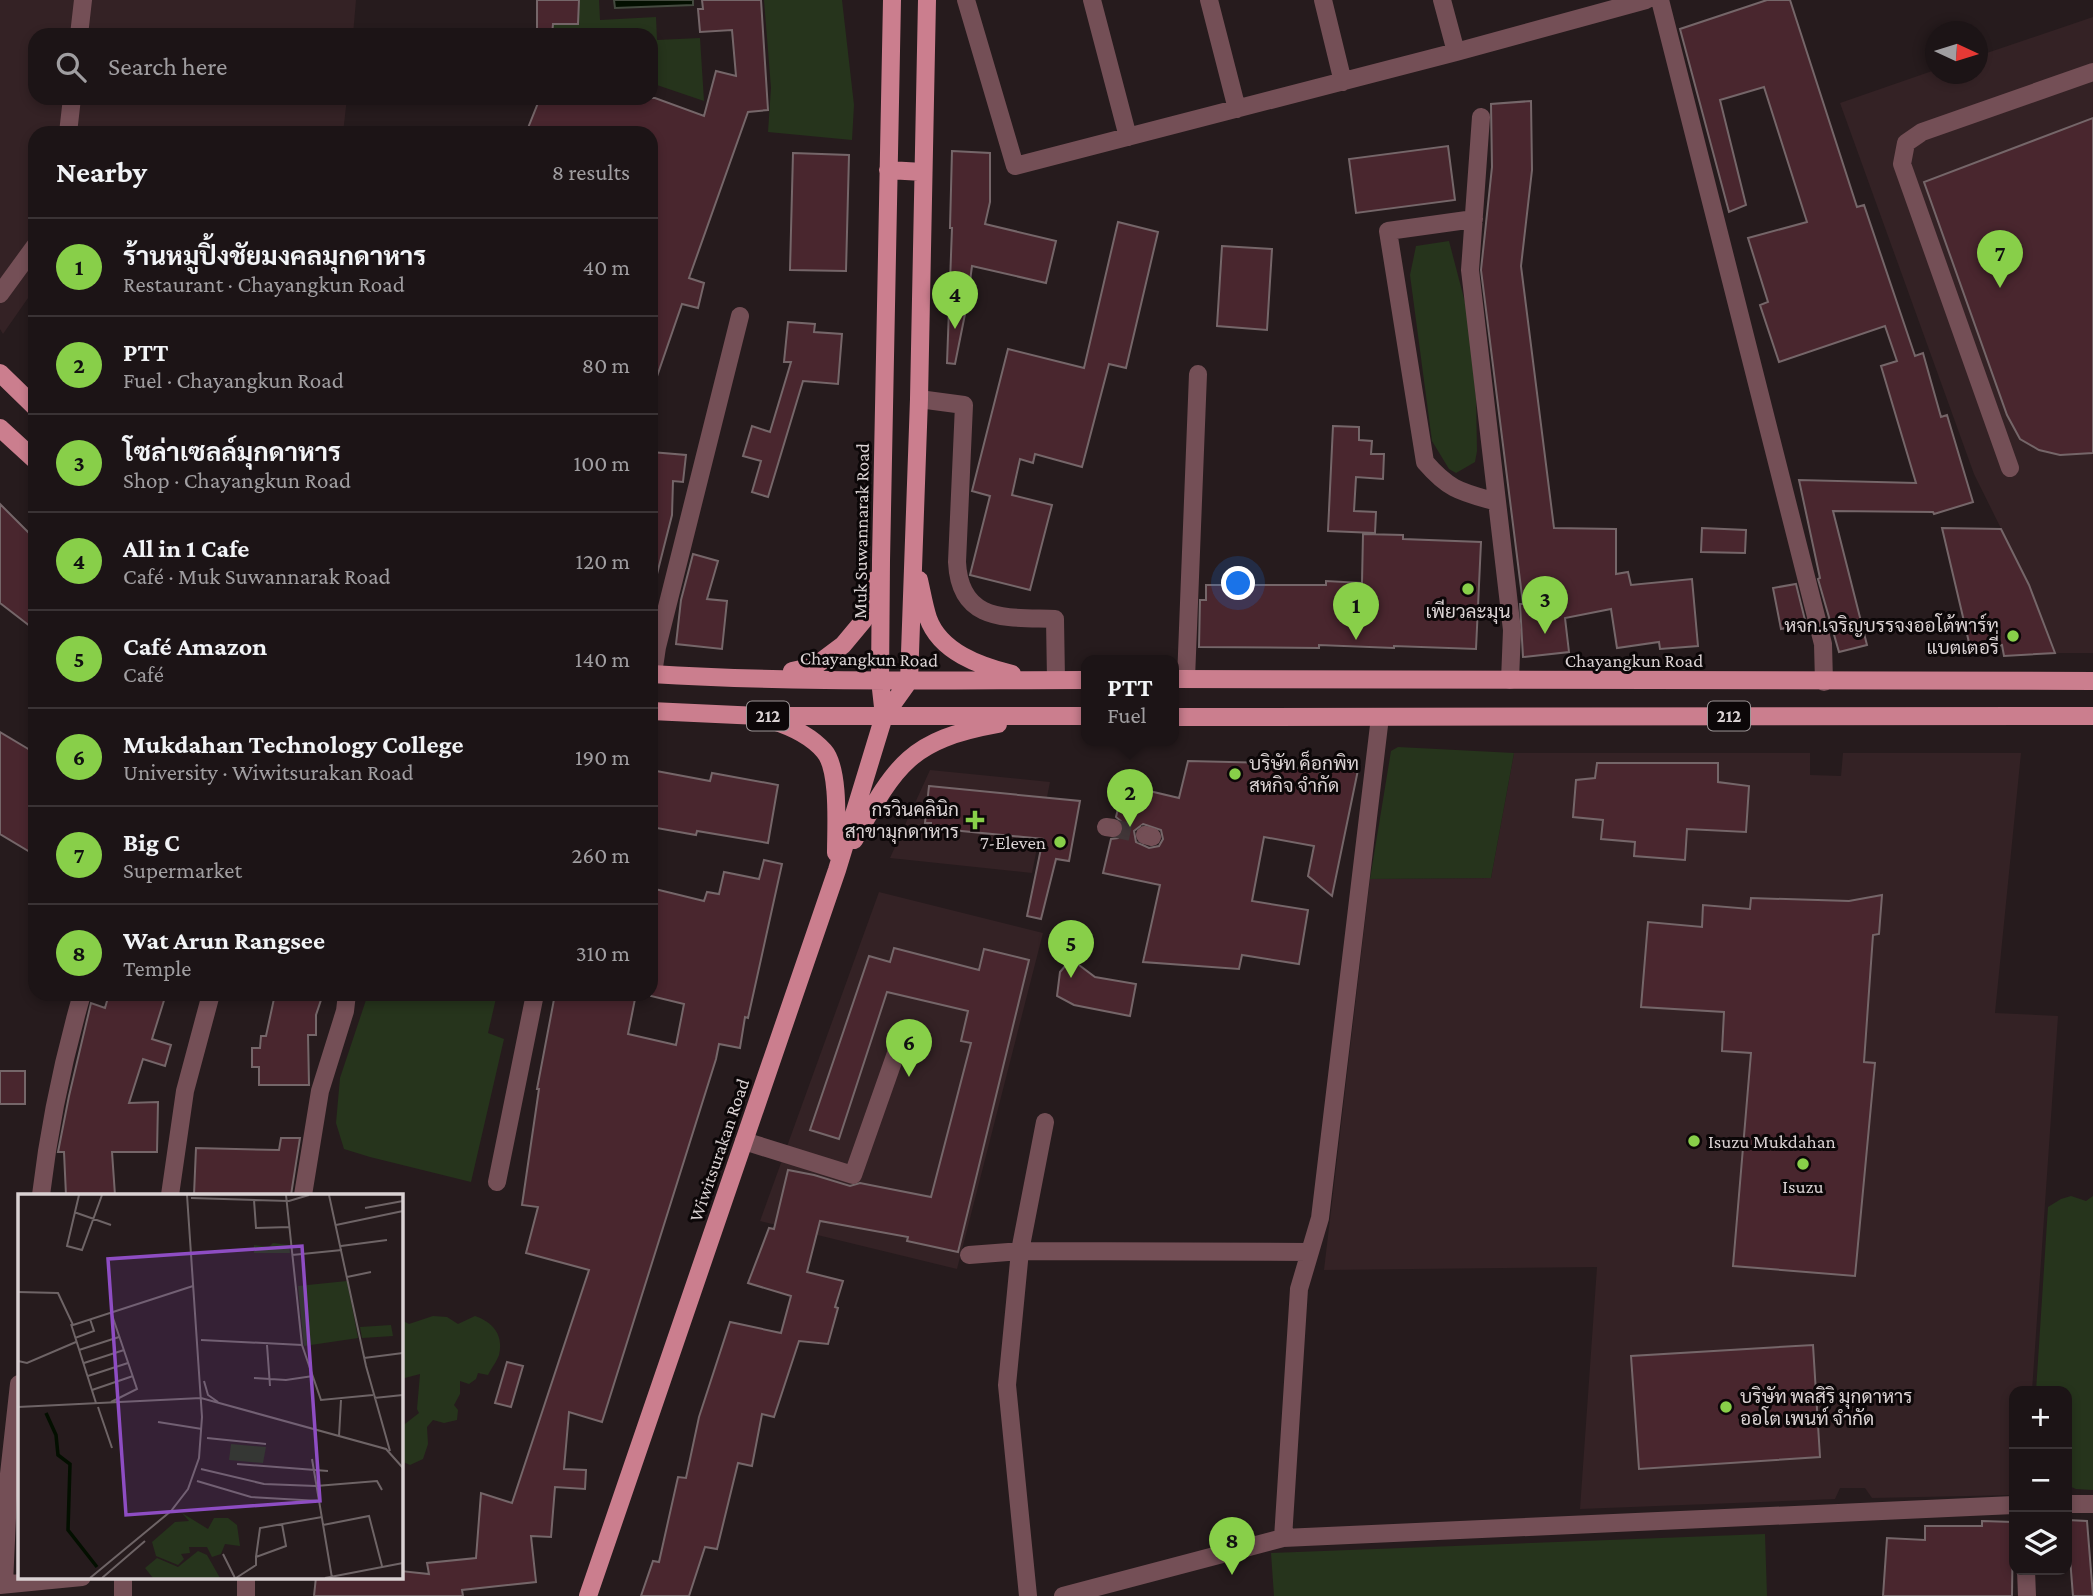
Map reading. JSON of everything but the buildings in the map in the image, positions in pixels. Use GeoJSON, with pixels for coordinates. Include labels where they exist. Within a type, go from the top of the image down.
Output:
{"type":"FeatureCollection","features":[{"type":"Feature","properties":{"kind":"main road","name":"Muk Suwannarak Road"},"geometry":{"type":"LineString","coordinates":[[884,716],[880,680],[881,561],[892,0]]}},
{"type":"Feature","properties":{"kind":"main road"},"geometry":{"type":"LineString","coordinates":[[884,716],[909,681],[919,399],[927,0]]}},
{"type":"Feature","properties":{"kind":"main road"},"geometry":{"type":"LineString","coordinates":[[888,170],[923,172]]}},
{"type":"Feature","properties":{"kind":"main road"},"geometry":{"type":"LineString","coordinates":[[0,373],[28,400]]}},
{"type":"Feature","properties":{"kind":"main road"},"geometry":{"type":"LineString","coordinates":[[0,428],[28,454]]}},
{"type":"Feature","properties":{"kind":"main road"},"geometry":{"type":"LineString","coordinates":[[914,556],[929,621],[943,640],[964,658],[991,669],[1047,680]]}},
{"type":"Feature","properties":{"kind":"main road"},"geometry":{"type":"LineString","coordinates":[[758,679],[816,666],[844,645],[863,621],[881,561]]}},
{"type":"Feature","properties":{"kind":"main road","name":"Chayangkun Road"},"geometry":{"type":"LineString","coordinates":[[658,674],[758,679],[1081,680]]}},
{"type":"Feature","properties":{"kind":"main road","name":"Chayangkun Road"},"geometry":{"type":"LineString","coordinates":[[1180,679],[2093,681]]}},
{"type":"Feature","properties":{"kind":"main road","name":"212"},"geometry":{"type":"LineString","coordinates":[[658,711],[759,716],[1081,716]]}},
{"type":"Feature","properties":{"kind":"main road"},"geometry":{"type":"LineString","coordinates":[[759,716],[810,737],[826,753],[835,785],[837,870]]}},
{"type":"Feature","properties":{"kind":"main road","name":"Wiwitsurakan Road"},"geometry":{"type":"LineString","coordinates":[[588,1596],[837,870],[884,716]]}},
{"type":"Feature","properties":{"kind":"main road"},"geometry":{"type":"LineString","coordinates":[[837,870],[882,788],[900,765],[931,742],[965,730],[1043,716]]}},
{"type":"Feature","properties":{"kind":"main road","name":"212"},"geometry":{"type":"LineString","coordinates":[[1179,716],[2093,716]]}},
{"type":"Feature","properties":{"kind":"street"},"geometry":{"type":"LineString","coordinates":[[80,28],[83,0]]}},
{"type":"Feature","properties":{"kind":"street"},"geometry":{"type":"LineString","coordinates":[[966,0],[1015,166],[1343,82],[1646,0]]}},
{"type":"Feature","properties":{"kind":"street"},"geometry":{"type":"LineString","coordinates":[[1092,0],[1128,137]]}},
{"type":"Feature","properties":{"kind":"street"},"geometry":{"type":"LineString","coordinates":[[1209,0],[1237,109]]}},
{"type":"Feature","properties":{"kind":"street"},"geometry":{"type":"LineString","coordinates":[[1322,0],[1343,82]]}},
{"type":"Feature","properties":{"kind":"street"},"geometry":{"type":"LineString","coordinates":[[1442,0],[1456,52]]}},
{"type":"Feature","properties":{"kind":"street"},"geometry":{"type":"LineString","coordinates":[[1660,0],[1823,644],[1824,682]]}},
{"type":"Feature","properties":{"kind":"street"},"geometry":{"type":"LineString","coordinates":[[2010,468],[1902,164],[1906,143],[1922,132],[2093,72]]}},
{"type":"Feature","properties":{"kind":"street"},"geometry":{"type":"LineString","coordinates":[[69,126],[71,105]]}},
{"type":"Feature","properties":{"kind":"street"},"geometry":{"type":"LineString","coordinates":[[1481,117],[1470,270],[1512,630],[1510,680]]}},
{"type":"Feature","properties":{"kind":"street"},"geometry":{"type":"LineString","coordinates":[[1474,219],[1388,231],[1425,462],[1453,489],[1497,502]]}},
{"type":"Feature","properties":{"kind":"street"},"geometry":{"type":"LineString","coordinates":[[0,294],[28,256]]}},
{"type":"Feature","properties":{"kind":"street"},"geometry":{"type":"LineString","coordinates":[[658,643],[740,316]]}},
{"type":"Feature","properties":{"kind":"street"},"geometry":{"type":"LineString","coordinates":[[1180,679],[1198,374]]}},
{"type":"Feature","properties":{"kind":"street"},"geometry":{"type":"LineString","coordinates":[[919,399],[964,405],[957,562],[958,578],[963,592],[972,604],[992,615],[1055,619],[1047,680]]}},
{"type":"Feature","properties":{"kind":"street"},"geometry":{"type":"LineString","coordinates":[[1283,1538],[1299,1289],[1320,1218],[1380,717]]}},
{"type":"Feature","properties":{"kind":"street"},"geometry":{"type":"LineString","coordinates":[[41,1194],[47,1146],[70,1034],[80,1001]]}},
{"type":"Feature","properties":{"kind":"street"},"geometry":{"type":"LineString","coordinates":[[170,1194],[185,1091],[209,1001]]}},
{"type":"Feature","properties":{"kind":"street"},"geometry":{"type":"LineString","coordinates":[[303,1194],[320,1091],[346,1001]]}},
{"type":"Feature","properties":{"kind":"street"},"geometry":{"type":"LineString","coordinates":[[497,1182],[534,1001]]}},
{"type":"Feature","properties":{"kind":"street"},"geometry":{"type":"LineString","coordinates":[[744,1141],[853,1175],[901,1039]]}},
{"type":"Feature","properties":{"kind":"street"},"geometry":{"type":"LineString","coordinates":[[1028,1596],[1007,1385],[1020,1251],[1045,1122]]}},
{"type":"Feature","properties":{"kind":"street"},"geometry":{"type":"LineString","coordinates":[[969,1255],[1020,1251],[1309,1252]]}},
{"type":"Feature","properties":{"kind":"street"},"geometry":{"type":"LineString","coordinates":[[18,1393],[9,1474],[2,1585],[72,1578]]}},
{"type":"Feature","properties":{"kind":"street"},"geometry":{"type":"LineString","coordinates":[[2072,1504],[2093,1504]]}},
{"type":"Feature","properties":{"kind":"street"},"geometry":{"type":"LineString","coordinates":[[1063,1596],[1283,1538],[2009,1505]]}},
{"type":"Feature","properties":{"kind":"street"},"geometry":{"type":"LineString","coordinates":[[2026,1575],[2027,1596]]}},
{"type":"Feature","properties":{"kind":"street"},"geometry":{"type":"LineString","coordinates":[[123,1578],[124,1596]]}},
{"type":"Feature","properties":{"kind":"street"},"geometry":{"type":"LineString","coordinates":[[246,1578],[246,1596]]}},
{"type":"Feature","properties":{"kind":"shaded area"},"geometry":{"type":"Polygon","coordinates":[[[0,0],[356,0],[354,28],[28,28],[28,105],[346,105],[344,126],[28,126],[28,298],[3,334],[0,329],[0,0]]]}},
{"type":"Feature","properties":{"kind":"shaded area"},"geometry":{"type":"Polygon","coordinates":[[[614,0],[693,0],[693,5],[615,8],[614,0]]]}},
{"type":"Feature","properties":{"kind":"shaded area"},"geometry":{"type":"Polygon","coordinates":[[[2093,17],[2093,653],[2055,653],[2029,585],[1974,474],[1840,103],[1925,73],[1925,84],[1988,84],[1988,53],[2093,17]]]}},
{"type":"Feature","properties":{"kind":"shaded area","name":"Isuzu Mukdahan"},"geometry":{"type":"Polygon","coordinates":[[[1514,753],[1810,753],[1810,775],[1841,776],[1843,753],[2021,753],[1995,1013],[2058,1016],[2032,1386],[2009,1386],[2009,1495],[1872,1498],[1865,1488],[1840,1488],[1835,1499],[1580,1509],[1597,1267],[1324,1270],[1370,879],[1491,878],[1514,753]]]}},
{"type":"Feature","properties":{"kind":"shaded area","name":"กรวินคลินิก สาขามุกดาหาร"},"geometry":{"type":"Polygon","coordinates":[[[930,770],[1050,782],[1032,873],[890,858],[930,770]]]}},
{"type":"Feature","properties":{"kind":"shaded area"},"geometry":{"type":"Polygon","coordinates":[[[879,892],[1043,933],[957,1269],[760,1221],[879,892]]]}},
{"type":"Feature","properties":{"kind":"green space"},"geometry":{"type":"Polygon","coordinates":[[[579,0],[599,0],[600,20],[656,17],[656,28],[553,28],[553,24],[578,24],[579,0]]]}},
{"type":"Feature","properties":{"kind":"green space"},"geometry":{"type":"Polygon","coordinates":[[[764,0],[842,0],[854,105],[852,140],[768,132],[771,88],[764,0]]]}},
{"type":"Feature","properties":{"kind":"green space"},"geometry":{"type":"Polygon","coordinates":[[[700,38],[704,101],[658,85],[658,40],[700,38]]]}},
{"type":"Feature","properties":{"kind":"green space"},"geometry":{"type":"Polygon","coordinates":[[[1449,241],[1467,310],[1476,397],[1475,462],[1456,473],[1449,469],[1432,441],[1410,275],[1416,246],[1449,241]]]}},
{"type":"Feature","properties":{"kind":"green space"},"geometry":{"type":"Polygon","coordinates":[[[1398,747],[1514,753],[1491,878],[1370,879],[1391,751],[1398,747]]]}},
{"type":"Feature","properties":{"kind":"green space"},"geometry":{"type":"Polygon","coordinates":[[[366,1001],[495,1001],[488,1033],[504,1039],[471,1182],[344,1149],[336,1123],[340,1078],[366,1001]]]}},
{"type":"Feature","properties":{"kind":"green space"},"geometry":{"type":"Polygon","coordinates":[[[2071,1196],[2086,1201],[2093,1196],[2093,1490],[2072,1487],[2072,1386],[2036,1386],[2048,1207],[2071,1196]]]}},
{"type":"Feature","properties":{"kind":"green space"},"geometry":{"type":"Polygon","coordinates":[[[433,1316],[447,1317],[458,1324],[475,1316],[491,1325],[500,1341],[499,1355],[488,1375],[478,1373],[476,1379],[469,1384],[460,1381],[460,1394],[454,1405],[458,1410],[457,1420],[444,1423],[433,1420],[427,1427],[428,1444],[423,1459],[410,1465],[402,1461],[402,1426],[419,1413],[417,1409],[420,1374],[402,1379],[402,1320],[409,1324],[433,1316]]]}},
{"type":"Feature","properties":{"kind":"green space"},"geometry":{"type":"Polygon","coordinates":[[[1765,1534],[1767,1596],[1274,1596],[1271,1553],[1765,1534]]]}},
{"type":"Feature","properties":{"kind":"tunnel"},"geometry":{"type":"LineString","coordinates":[[1113,828],[1145,835]]}},
{"type":"Feature","properties":{"kind":"place","name":"Big C"},"geometry":{"type":"Point","coordinates":[2000,288]}},
{"type":"Feature","properties":{"kind":"place","name":"All in 1 Cafe"},"geometry":{"type":"Point","coordinates":[955,329]}},
{"type":"Feature","properties":{"kind":"place","name":"เพียวละมุน"},"geometry":{"type":"Point","coordinates":[1468,589]}},
{"type":"Feature","properties":{"kind":"place","name":"โซล่าเซลล์มุกดาหาร"},"geometry":{"type":"Point","coordinates":[1545,634]}},
{"type":"Feature","properties":{"kind":"place","name":"หจก.เจริญบรรจงออโต้พาร์ท แบตเตอรี่"},"geometry":{"type":"Point","coordinates":[2013,636]}},
{"type":"Feature","properties":{"kind":"place","name":"ร้านหมูปิ้งชัยมงคลมุกดาหาร"},"geometry":{"type":"Point","coordinates":[1356,640]}},
{"type":"Feature","properties":{"kind":"place","name":"บริษัท ค็อกพิท สหกิจ จำกัด"},"geometry":{"type":"Point","coordinates":[1235,774]}},
{"type":"Feature","properties":{"kind":"place","name":"กรวินคลินิก สาขามุกดาหาร"},"geometry":{"type":"Point","coordinates":[975,820]}},
{"type":"Feature","properties":{"kind":"place","name":"PTT"},"geometry":{"type":"Point","coordinates":[1130,827]}},
{"type":"Feature","properties":{"kind":"place","name":"7-Eleven"},"geometry":{"type":"Point","coordinates":[1060,842]}},
{"type":"Feature","properties":{"kind":"place","name":"Café Amazon"},"geometry":{"type":"Point","coordinates":[1071,978]}},
{"type":"Feature","properties":{"kind":"place","name":"Mukdahan Technology College"},"geometry":{"type":"Point","coordinates":[909,1077]}},
{"type":"Feature","properties":{"kind":"place","name":"Isuzu Mukdahan"},"geometry":{"type":"Point","coordinates":[1694,1141]}},
{"type":"Feature","properties":{"kind":"place","name":"Isuzu"},"geometry":{"type":"Point","coordinates":[1803,1164]}},
{"type":"Feature","properties":{"kind":"place","name":"บริษัท พลสิริ มุกดาหาร ออโต เพนท์ จำกัด"},"geometry":{"type":"Point","coordinates":[1726,1407]}},
{"type":"Feature","properties":{"kind":"place","name":"Wat Arun Rangsee"},"geometry":{"type":"Point","coordinates":[1232,1575]}}]}
